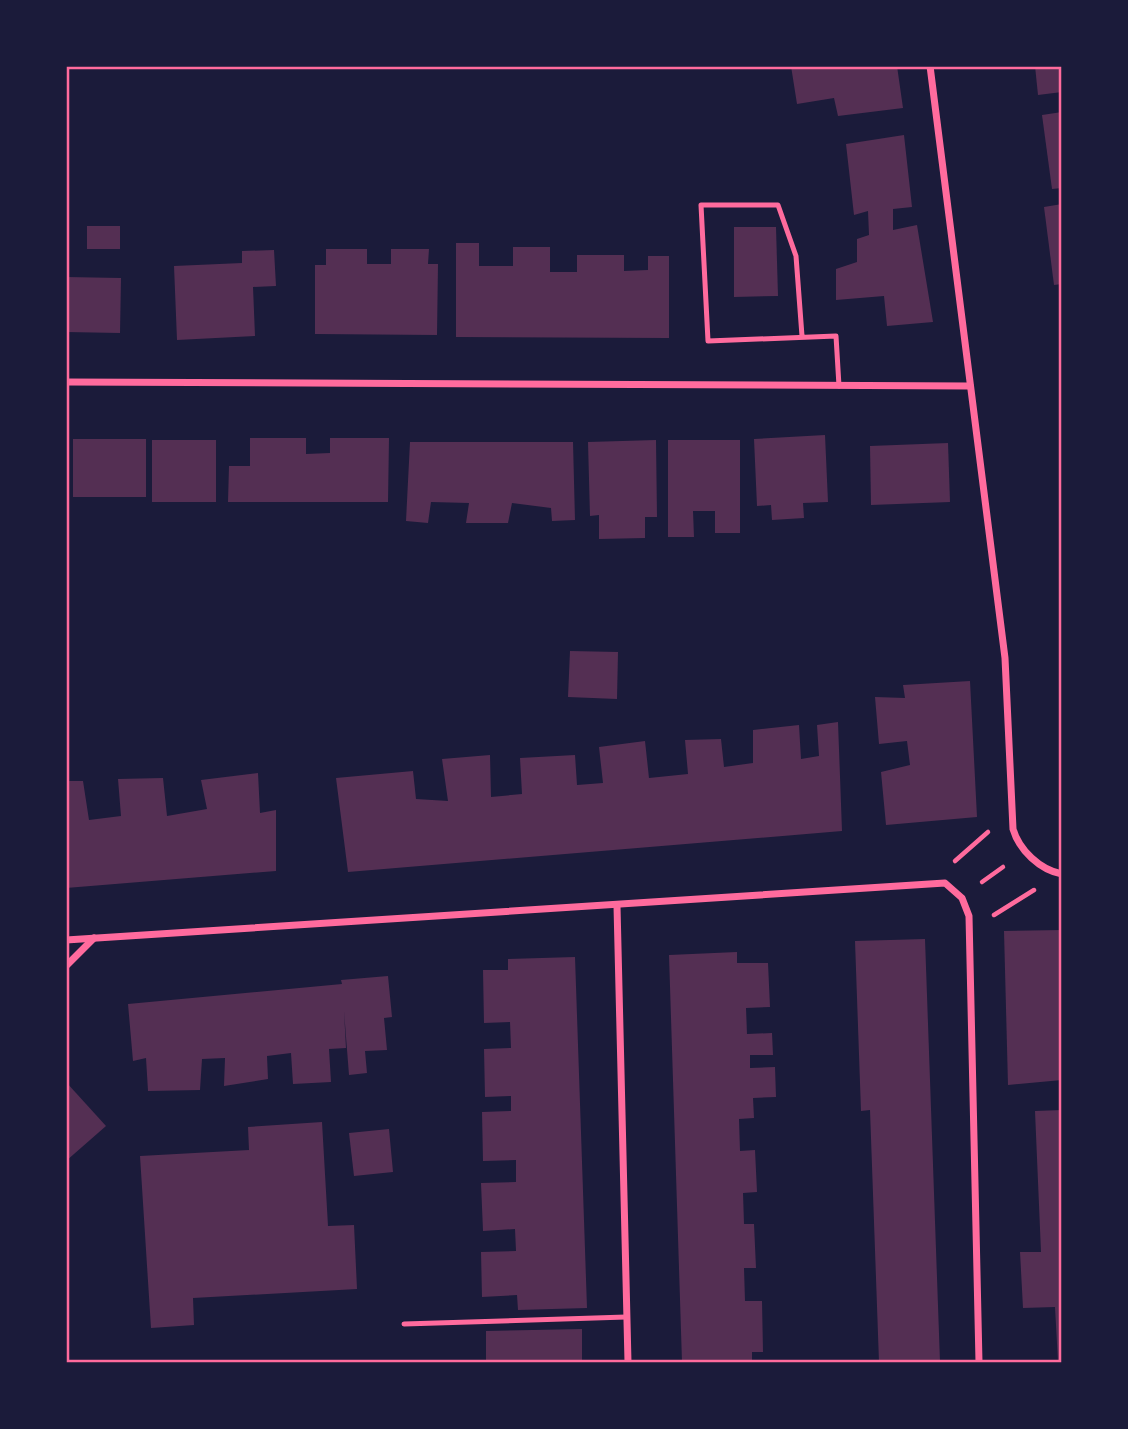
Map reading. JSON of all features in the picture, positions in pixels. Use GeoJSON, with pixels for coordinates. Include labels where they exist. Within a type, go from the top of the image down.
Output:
{"type":"FeatureCollection","features":[{"type":"Feature","properties":{"kind":"street"},"geometry":{"type":"LineString","coordinates":[[930,66],[1005,658],[1015,835],[1024,851],[1037,862],[1061,874]]}},
{"type":"Feature","properties":{"kind":"street"},"geometry":{"type":"LineString","coordinates":[[66,382],[970,386]]}},
{"type":"Feature","properties":{"kind":"street"},"geometry":{"type":"LineString","coordinates":[[66,940],[945,883],[962,898],[969,916],[979,1363]]}},
{"type":"Feature","properties":{"kind":"street"},"geometry":{"type":"LineString","coordinates":[[617,906],[628,1363]]}},
{"type":"Feature","properties":{"kind":"street"},"geometry":{"type":"LineString","coordinates":[[66,966],[94,938]]}},
{"type":"Feature","properties":{"kind":"lane"},"geometry":{"type":"LineString","coordinates":[[802,337],[796,256],[778,205],[701,205],[708,341],[836,336],[839,386]]}},
{"type":"Feature","properties":{"kind":"lane"},"geometry":{"type":"LineString","coordinates":[[404,1324],[626,1317]]}},
{"type":"Feature","properties":{"kind":"path"},"geometry":{"type":"LineString","coordinates":[[932,882],[1012,811]]}},
{"type":"Feature","properties":{"kind":"path"},"geometry":{"type":"LineString","coordinates":[[962,898],[1024,851]]}},
{"type":"Feature","properties":{"kind":"path"},"geometry":{"type":"LineString","coordinates":[[969,931],[1061,874]]}},
{"type":"Feature","properties":{"kind":"building"},"geometry":{"type":"Polygon","coordinates":[[[791,66],[897,66],[903,108],[838,116],[834,98],[797,104],[791,66]]]}},
{"type":"Feature","properties":{"kind":"building"},"geometry":{"type":"Polygon","coordinates":[[[1035,66],[1062,66],[1062,92],[1038,95],[1035,66]]]}},
{"type":"Feature","properties":{"kind":"building"},"geometry":{"type":"Polygon","coordinates":[[[1062,112],[1062,188],[1052,189],[1042,115],[1062,112]]]}},
{"type":"Feature","properties":{"kind":"building"},"geometry":{"type":"Polygon","coordinates":[[[904,135],[912,207],[893,209],[893,230],[917,225],[933,322],[887,326],[884,296],[836,300],[836,269],[857,262],[857,239],[869,235],[868,211],[854,215],[846,144],[904,135]]]}},
{"type":"Feature","properties":{"kind":"building"},"geometry":{"type":"Polygon","coordinates":[[[1062,204],[1062,284],[1054,285],[1044,207],[1062,204]]]}},
{"type":"Feature","properties":{"kind":"building"},"geometry":{"type":"Polygon","coordinates":[[[87,226],[120,226],[120,249],[87,249],[87,226]]]}},
{"type":"Feature","properties":{"kind":"building"},"geometry":{"type":"Polygon","coordinates":[[[734,227],[776,227],[778,296],[734,297],[734,227]]]}},
{"type":"Feature","properties":{"kind":"building"},"geometry":{"type":"Polygon","coordinates":[[[456,243],[479,243],[479,266],[513,266],[513,247],[550,247],[550,272],[577,272],[577,255],[624,255],[624,271],[648,270],[648,256],[669,256],[669,338],[456,337],[456,243]]]}},
{"type":"Feature","properties":{"kind":"building"},"geometry":{"type":"Polygon","coordinates":[[[326,249],[367,249],[367,264],[391,264],[391,249],[429,249],[428,264],[438,264],[437,335],[315,334],[315,265],[326,265],[326,249]]]}},
{"type":"Feature","properties":{"kind":"building"},"geometry":{"type":"Polygon","coordinates":[[[274,250],[276,286],[253,287],[255,336],[177,340],[174,266],[242,263],[242,251],[274,250]]]}},
{"type":"Feature","properties":{"kind":"building"},"geometry":{"type":"Polygon","coordinates":[[[66,277],[121,278],[120,333],[66,332],[66,277]]]}},
{"type":"Feature","properties":{"kind":"building"},"geometry":{"type":"Polygon","coordinates":[[[825,435],[828,502],[803,503],[804,518],[772,520],[771,505],[757,506],[754,439],[825,435]]]}},
{"type":"Feature","properties":{"kind":"building"},"geometry":{"type":"Polygon","coordinates":[[[250,438],[306,438],[306,454],[330,453],[330,438],[389,438],[388,502],[228,502],[229,466],[250,466],[250,438]]]}},
{"type":"Feature","properties":{"kind":"building"},"geometry":{"type":"Polygon","coordinates":[[[73,439],[146,439],[146,497],[73,497],[73,439]]]}},
{"type":"Feature","properties":{"kind":"building"},"geometry":{"type":"Polygon","coordinates":[[[152,440],[216,440],[216,502],[152,502],[152,440]]]}},
{"type":"Feature","properties":{"kind":"building"},"geometry":{"type":"Polygon","coordinates":[[[656,440],[657,517],[645,517],[645,538],[599,539],[599,515],[590,516],[588,442],[656,440]]]}},
{"type":"Feature","properties":{"kind":"building"},"geometry":{"type":"Polygon","coordinates":[[[668,440],[740,440],[740,533],[715,533],[715,511],[693,511],[694,537],[668,537],[668,440]]]}},
{"type":"Feature","properties":{"kind":"building"},"geometry":{"type":"Polygon","coordinates":[[[410,442],[573,442],[575,520],[552,521],[551,508],[512,503],[508,523],[466,523],[469,503],[431,502],[428,523],[406,521],[410,442]]]}},
{"type":"Feature","properties":{"kind":"building"},"geometry":{"type":"Polygon","coordinates":[[[948,443],[950,502],[871,505],[870,446],[948,443]]]}},
{"type":"Feature","properties":{"kind":"building"},"geometry":{"type":"Polygon","coordinates":[[[570,651],[618,652],[617,699],[568,697],[570,651]]]}},
{"type":"Feature","properties":{"kind":"building"},"geometry":{"type":"Polygon","coordinates":[[[970,681],[977,817],[886,825],[881,772],[910,765],[907,741],[879,744],[875,697],[905,698],[903,685],[970,681]]]}},
{"type":"Feature","properties":{"kind":"building"},"geometry":{"type":"Polygon","coordinates":[[[838,722],[842,831],[348,872],[336,778],[413,771],[416,799],[448,801],[442,759],[490,755],[491,797],[522,794],[520,758],[575,755],[577,785],[603,783],[599,747],[645,741],[649,778],[688,774],[685,740],[721,739],[724,767],[753,763],[753,730],[799,725],[801,759],[819,756],[817,725],[838,722]]]}},
{"type":"Feature","properties":{"kind":"building"},"geometry":{"type":"Polygon","coordinates":[[[258,773],[260,813],[276,810],[276,871],[66,888],[66,781],[83,781],[89,820],[121,816],[118,779],[163,778],[167,816],[207,809],[201,780],[258,773]]]}},
{"type":"Feature","properties":{"kind":"building"},"geometry":{"type":"Polygon","coordinates":[[[1062,930],[1062,1080],[1008,1085],[1004,931],[1062,930]]]}},
{"type":"Feature","properties":{"kind":"building"},"geometry":{"type":"Polygon","coordinates":[[[925,939],[940,1362],[879,1362],[870,1110],[861,1111],[855,941],[925,939]]]}},
{"type":"Feature","properties":{"kind":"building"},"geometry":{"type":"Polygon","coordinates":[[[737,952],[737,963],[768,963],[770,1007],[746,1008],[747,1034],[772,1033],[773,1055],[750,1055],[750,1068],[775,1067],[776,1097],[753,1098],[754,1118],[739,1119],[740,1151],[755,1150],[757,1192],[743,1193],[744,1224],[754,1224],[756,1268],[744,1268],[745,1301],[762,1301],[763,1352],[752,1352],[752,1362],[682,1362],[669,955],[737,952]]]}},
{"type":"Feature","properties":{"kind":"building"},"geometry":{"type":"Polygon","coordinates":[[[575,957],[587,1308],[518,1310],[517,1295],[482,1297],[481,1252],[516,1251],[515,1229],[483,1231],[481,1183],[516,1182],[516,1160],[483,1161],[482,1112],[511,1111],[511,1096],[485,1097],[484,1049],[511,1048],[510,1022],[484,1023],[483,970],[508,970],[508,959],[575,957]]]}},
{"type":"Feature","properties":{"kind":"building"},"geometry":{"type":"Polygon","coordinates":[[[388,976],[392,1017],[384,1018],[387,1050],[365,1051],[367,1073],[349,1075],[344,1011],[346,1048],[329,1049],[331,1082],[293,1084],[291,1053],[267,1056],[268,1079],[224,1086],[225,1058],[202,1059],[200,1090],[148,1091],[146,1058],[133,1061],[128,1004],[342,984],[341,980],[388,976]]]}},
{"type":"Feature","properties":{"kind":"building"},"geometry":{"type":"Polygon","coordinates":[[[66,1082],[106,1126],[66,1161],[66,1082]]]}},
{"type":"Feature","properties":{"kind":"building"},"geometry":{"type":"Polygon","coordinates":[[[1062,1110],[1062,1362],[1058,1362],[1055,1307],[1023,1308],[1020,1252],[1041,1252],[1035,1111],[1062,1110]]]}},
{"type":"Feature","properties":{"kind":"building"},"geometry":{"type":"Polygon","coordinates":[[[322,1122],[328,1226],[354,1225],[357,1289],[193,1298],[194,1325],[151,1328],[140,1156],[249,1150],[248,1127],[322,1122]]]}},
{"type":"Feature","properties":{"kind":"building"},"geometry":{"type":"Polygon","coordinates":[[[389,1129],[393,1172],[354,1176],[349,1133],[389,1129]]]}},
{"type":"Feature","properties":{"kind":"building"},"geometry":{"type":"Polygon","coordinates":[[[582,1329],[582,1362],[486,1362],[486,1331],[582,1329]]]}}]}
